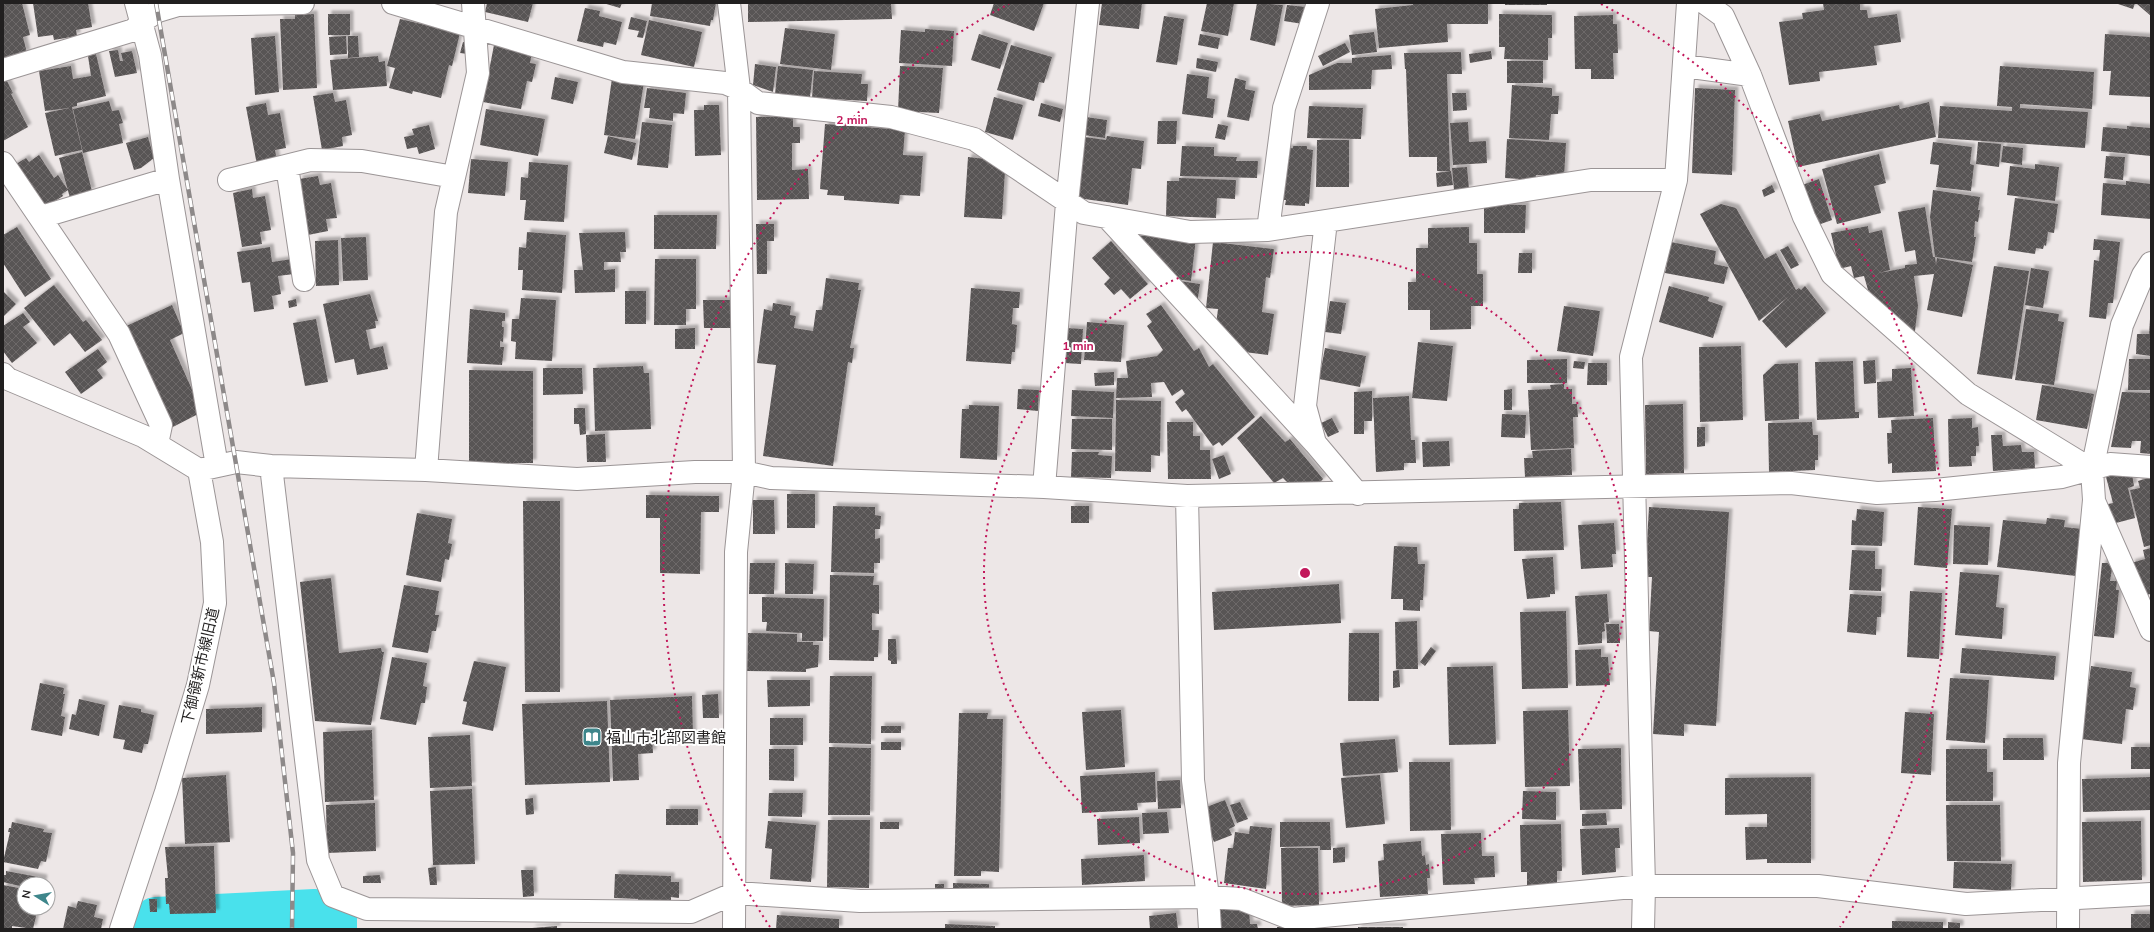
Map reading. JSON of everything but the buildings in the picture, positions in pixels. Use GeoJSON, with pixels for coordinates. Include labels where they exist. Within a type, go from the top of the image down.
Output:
{"type":"FeatureCollection","features":[{"type":"Feature","properties":{"kind":"street"},"geometry":{"type":"LineString","coordinates":[[3,70],[134,30],[139,13],[158,12],[178,4],[303,3]]}},
{"type":"Feature","properties":{"kind":"street"},"geometry":{"type":"LineString","coordinates":[[393,3],[623,72],[725,83],[739,89],[758,103],[892,117],[974,139],[1084,213],[1190,232],[1268,230],[1591,180],[1676,180]]}},
{"type":"Feature","properties":{"kind":"street"},"geometry":{"type":"LineString","coordinates":[[426,470],[446,212],[478,73],[473,3]]}},
{"type":"Feature","properties":{"kind":"street"},"geometry":{"type":"LineString","coordinates":[[730,3],[739,89],[744,472],[736,552],[734,929]]}},
{"type":"Feature","properties":{"kind":"street"},"geometry":{"type":"LineString","coordinates":[[1044,487],[1067,203],[1088,3]]}},
{"type":"Feature","properties":{"kind":"street"},"geometry":{"type":"LineString","coordinates":[[1268,230],[1284,108],[1318,3]]}},
{"type":"Feature","properties":{"kind":"street"},"geometry":{"type":"LineString","coordinates":[[1643,929],[1644,886],[1632,485],[1630,357],[1676,180],[1688,3]]}},
{"type":"Feature","properties":{"kind":"street"},"geometry":{"type":"LineString","coordinates":[[1705,3],[1723,16],[1750,76],[1804,217],[1832,274],[1968,394],[2092,470]]}},
{"type":"Feature","properties":{"kind":"street","name":"下御領新市線旧道"},"geometry":{"type":"LineString","coordinates":[[121,929],[166,792],[198,685],[215,603],[208,468],[150,55],[139,13]]}},
{"type":"Feature","properties":{"kind":"street"},"geometry":{"type":"LineString","coordinates":[[1684,66],[1750,76]]}},
{"type":"Feature","properties":{"kind":"street"},"geometry":{"type":"LineString","coordinates":[[230,180],[310,160],[362,162],[454,177]]}},
{"type":"Feature","properties":{"kind":"street"},"geometry":{"type":"LineString","coordinates":[[3,163],[41,217],[94,300],[120,334],[161,425],[157,444]]}},
{"type":"Feature","properties":{"kind":"street"},"geometry":{"type":"LineString","coordinates":[[287,166],[304,280]]}},
{"type":"Feature","properties":{"kind":"street"},"geometry":{"type":"LineString","coordinates":[[41,217],[168,179]]}},
{"type":"Feature","properties":{"kind":"street"},"geometry":{"type":"LineString","coordinates":[[1107,217],[1315,443],[1358,494]]}},
{"type":"Feature","properties":{"kind":"street"},"geometry":{"type":"LineString","coordinates":[[1315,443],[1305,406],[1326,221]]}},
{"type":"Feature","properties":{"kind":"street"},"geometry":{"type":"LineString","coordinates":[[2068,929],[2069,763],[2094,500],[2092,470],[2122,325],[2143,275],[2151,263]]}},
{"type":"Feature","properties":{"kind":"street"},"geometry":{"type":"LineString","coordinates":[[5,380],[143,436],[208,468],[236,462],[271,466],[426,470],[577,479],[695,472],[744,472],[771,478],[1044,487],[1187,496],[1358,494],[1632,485],[1791,483],[1877,493],[1935,490],[2062,477],[2110,464],[2151,467]]}},
{"type":"Feature","properties":{"kind":"street"},"geometry":{"type":"LineString","coordinates":[[271,466],[318,860],[333,896],[367,909],[691,912],[735,893],[860,902],[1208,897],[1241,899],[1292,919],[1644,886],[1818,886],[1966,904],[2067,897],[2151,894]]}},
{"type":"Feature","properties":{"kind":"street"},"geometry":{"type":"LineString","coordinates":[[1187,496],[1193,780],[1208,897],[1210,929]]}},
{"type":"Feature","properties":{"kind":"street"},"geometry":{"type":"LineString","coordinates":[[2094,500],[2151,630]]}},
{"type":"Feature","properties":{"kind":"waterway"},"geometry":{"type":"LineString","coordinates":[[145,929],[156,921],[315,913],[333,918],[333,929]]}},
{"type":"Feature","properties":{"kind":"railway"},"geometry":{"type":"LineString","coordinates":[[156,3],[274,683],[293,853],[292,929]]}},
{"type":"Feature","properties":{"kind":"place","name":"福山市北部図書館"},"geometry":{"type":"Point","coordinates":[592,737]}}]}
